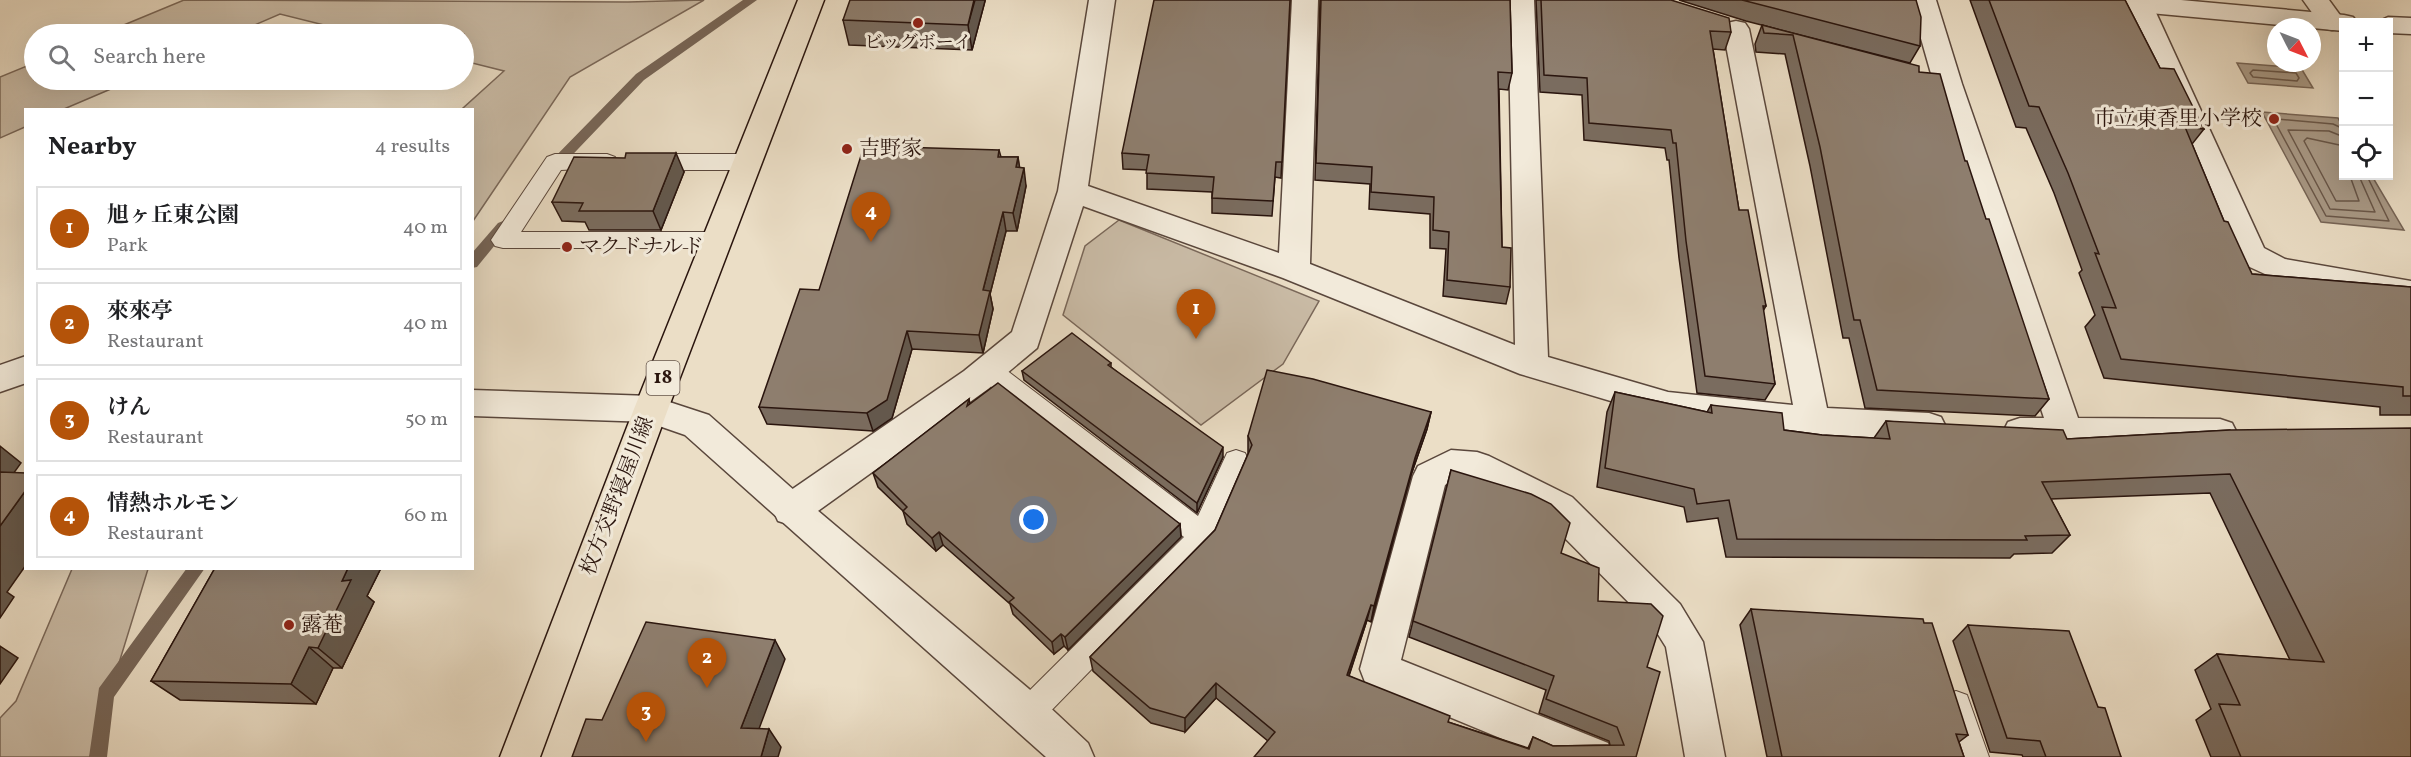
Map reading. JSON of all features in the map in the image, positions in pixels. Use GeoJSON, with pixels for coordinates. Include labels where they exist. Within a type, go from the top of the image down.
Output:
{"type":"FeatureCollection","features":[{"type":"Feature","properties":{"kind":"main road","name":"枚方交野寝屋川線"},"geometry":{"type":"LineString","coordinates":[[520,757],[651,409],[811,0]]}},
{"type":"Feature","properties":{"kind":"street"},"geometry":{"type":"LineString","coordinates":[[790,510],[988,369],[1026,339],[1073,191],[1102,0]]}},
{"type":"Feature","properties":{"kind":"street"},"geometry":{"type":"LineString","coordinates":[[1294,270],[1305,0]]}},
{"type":"Feature","properties":{"kind":"street"},"geometry":{"type":"LineString","coordinates":[[1521,0],[1532,364]]}},
{"type":"Feature","properties":{"kind":"street"},"geometry":{"type":"LineString","coordinates":[[1923,0],[1937,81],[2066,434]]}},
{"type":"Feature","properties":{"kind":"street"},"geometry":{"type":"LineString","coordinates":[[2316,0],[2338,22]]}},
{"type":"Feature","properties":{"kind":"street"},"geometry":{"type":"LineString","coordinates":[[2132,2],[2338,22]]}},
{"type":"Feature","properties":{"kind":"street"},"geometry":{"type":"LineString","coordinates":[[2132,2],[2252,255],[2278,269],[2411,293]]}},
{"type":"Feature","properties":{"kind":"street"},"geometry":{"type":"LineString","coordinates":[[2393,25],[2411,26]]}},
{"type":"Feature","properties":{"kind":"street"},"geometry":{"type":"LineString","coordinates":[[1736,29],[1813,421]]}},
{"type":"Feature","properties":{"kind":"street"},"geometry":{"type":"LineString","coordinates":[[1073,191],[1294,270],[1532,364],[1668,405],[1813,421],[2066,434],[2256,432]]}},
{"type":"Feature","properties":{"kind":"street"},"geometry":{"type":"LineString","coordinates":[[0,379],[24,370]]}},
{"type":"Feature","properties":{"kind":"street"},"geometry":{"type":"LineString","coordinates":[[474,403],[651,409],[697,426],[790,510],[1028,713],[1074,757]]}},
{"type":"Feature","properties":{"kind":"street"},"geometry":{"type":"LineString","coordinates":[[1594,757],[1379,669],[1430,476],[1451,464],[1477,466],[1559,508],[1667,616],[1684,642],[1705,757]]}},
{"type":"Feature","properties":{"kind":"lane"},"geometry":{"type":"LineString","coordinates":[[718,240],[503,240],[555,162],[748,162]]}},
{"type":"Feature","properties":{"kind":"lane"},"geometry":{"type":"LineString","coordinates":[[988,369],[1203,536]]}},
{"type":"Feature","properties":{"kind":"lane"},"geometry":{"type":"LineString","coordinates":[[1028,713],[1203,536],[1236,461]]}},
{"type":"Feature","properties":{"kind":"lane"},"geometry":{"type":"LineString","coordinates":[[1947,678],[1973,757]]}},
{"type":"Feature","properties":{"kind":"shaded area"},"geometry":{"type":"Polygon","coordinates":[[[184,0],[628,2],[704,0],[570,77],[474,220],[474,108],[463,108],[504,71],[474,64],[474,24],[320,24],[280,14],[257,24],[126,24],[184,0]]]}},
{"type":"Feature","properties":{"kind":"shaded area"},"geometry":{"type":"Polygon","coordinates":[[[24,67],[24,90],[109,90],[66,108],[24,108],[24,127],[0,138],[0,77],[24,67]]]}},
{"type":"Feature","properties":{"kind":"shaded area"},"geometry":{"type":"Polygon","coordinates":[[[1119,220],[1319,301],[1283,364],[1201,425],[1063,315],[1085,246],[1119,220]]]}},
{"type":"Feature","properties":{"kind":"shaded area"},"geometry":{"type":"Polygon","coordinates":[[[72,570],[148,570],[90,757],[0,757],[0,718],[16,701],[72,570]]]}},
{"type":"Feature","properties":{"kind":"water"},"geometry":{"type":"Polygon","coordinates":[[[2237,63],[2267,65],[2267,72],[2303,72],[2313,88],[2248,83],[2237,63]]]}},
{"type":"Feature","properties":{"kind":"water"},"geometry":{"type":"Polygon","coordinates":[[[2262,112],[2338,118],[2339,180],[2374,180],[2404,230],[2321,222],[2262,112]]]}},
{"type":"Feature","properties":{"kind":"building"},"geometry":{"type":"Polygon","coordinates":[[[850,0],[974,0],[968,25],[843,20],[850,0]]]}},
{"type":"Feature","properties":{"kind":"building"},"geometry":{"type":"Polygon","coordinates":[[[1154,0],[1290,0],[1282,162],[1276,162],[1273,201],[1212,198],[1214,177],[1146,173],[1149,155],[1122,153],[1154,0]]]}},
{"type":"Feature","properties":{"kind":"building"},"geometry":{"type":"Polygon","coordinates":[[[1321,0],[1510,0],[1512,73],[1498,72],[1502,247],[1511,248],[1510,287],[1447,280],[1449,232],[1433,230],[1434,197],[1371,192],[1372,167],[1316,163],[1321,0]]]}},
{"type":"Feature","properties":{"kind":"building"},"geometry":{"type":"Polygon","coordinates":[[[1541,0],[1671,0],[1729,18],[1731,32],[1710,31],[1739,210],[1748,210],[1766,306],[1763,306],[1775,384],[1705,376],[1686,241],[1676,143],[1673,143],[1671,130],[1589,123],[1587,78],[1544,75],[1541,0]]]}},
{"type":"Feature","properties":{"kind":"building"},"geometry":{"type":"Polygon","coordinates":[[[1742,0],[1916,0],[1921,17],[1920,46],[1742,0]]]}},
{"type":"Feature","properties":{"kind":"building"},"geometry":{"type":"Polygon","coordinates":[[[1989,0],[2125,0],[2160,68],[2174,69],[2204,129],[2185,127],[2224,221],[2228,222],[2252,274],[2411,287],[2411,396],[2403,396],[2403,387],[2121,359],[2102,307],[2116,308],[2095,253],[2099,254],[2068,173],[2039,107],[2029,106],[1989,0]]]}},
{"type":"Feature","properties":{"kind":"building"},"geometry":{"type":"Polygon","coordinates":[[[1762,25],[1919,66],[1919,72],[1940,74],[1965,161],[1967,161],[1986,219],[1989,219],[2049,399],[1877,390],[1860,320],[1854,320],[1820,147],[1793,35],[1764,33],[1762,25]]]}},
{"type":"Feature","properties":{"kind":"building"},"geometry":{"type":"Polygon","coordinates":[[[864,146],[999,150],[998,157],[1018,157],[1016,167],[1024,168],[1013,213],[1003,212],[983,290],[990,291],[979,335],[907,331],[887,400],[867,413],[759,407],[800,289],[819,290],[864,146]]]}},
{"type":"Feature","properties":{"kind":"building"},"geometry":{"type":"Polygon","coordinates":[[[626,153],[676,153],[653,211],[579,211],[583,203],[552,202],[574,157],[625,158],[626,153]]]}},
{"type":"Feature","properties":{"kind":"building"},"geometry":{"type":"Polygon","coordinates":[[[1072,333],[1111,363],[1108,365],[1223,447],[1197,503],[1022,371],[1072,333]]]}},
{"type":"Feature","properties":{"kind":"building"},"geometry":{"type":"Polygon","coordinates":[[[1267,370],[1313,379],[1431,412],[1415,458],[1374,606],[1371,605],[1347,675],[1450,716],[1448,722],[1529,749],[1533,737],[1553,746],[1624,745],[1617,727],[1546,699],[1554,676],[1413,621],[1451,470],[1531,494],[1551,504],[1570,523],[1561,553],[1599,568],[1598,601],[1651,604],[1663,616],[1647,667],[1660,672],[1636,757],[1254,757],[1275,732],[1216,683],[1185,718],[1150,708],[1090,657],[1215,530],[1252,445],[1248,436],[1267,370]]]}},
{"type":"Feature","properties":{"kind":"building"},"geometry":{"type":"Polygon","coordinates":[[[998,383],[1180,524],[1065,637],[1061,634],[1052,642],[1009,602],[1014,598],[939,532],[932,538],[903,511],[907,507],[873,473],[969,399],[967,406],[998,383]]]}},
{"type":"Feature","properties":{"kind":"building"},"geometry":{"type":"Polygon","coordinates":[[[1615,392],[1712,413],[1711,405],[1782,413],[1784,430],[1890,439],[1886,421],[2063,430],[2067,439],[2230,430],[2411,428],[2411,757],[2241,757],[2219,704],[2240,705],[2217,654],[2324,662],[2230,474],[2042,482],[2070,535],[2025,536],[2027,540],[1737,539],[1729,500],[1697,504],[1694,489],[1605,468],[1615,392]]]}},
{"type":"Feature","properties":{"kind":"building"},"geometry":{"type":"Polygon","coordinates":[[[0,472],[24,473],[24,493],[0,526],[0,472]]]}},
{"type":"Feature","properties":{"kind":"building"},"geometry":{"type":"Polygon","coordinates":[[[214,570],[347,570],[342,581],[351,580],[318,648],[309,647],[291,684],[151,681],[214,570]]]}},
{"type":"Feature","properties":{"kind":"building"},"geometry":{"type":"Polygon","coordinates":[[[1751,609],[1923,619],[1924,623],[1932,623],[1968,735],[1956,734],[1964,757],[1782,757],[1751,609]]]}},
{"type":"Feature","properties":{"kind":"building"},"geometry":{"type":"Polygon","coordinates":[[[646,622],[775,640],[741,728],[769,729],[761,757],[572,757],[586,719],[602,720],[646,622]]]}},
{"type":"Feature","properties":{"kind":"building"},"geometry":{"type":"Polygon","coordinates":[[[1968,625],[2069,631],[2098,707],[2105,708],[2121,757],[2046,757],[2040,741],[2007,738],[1968,625]]]}},
{"type":"Feature","properties":{"kind":"waterway"},"geometry":{"type":"LineString","coordinates":[[551,169],[640,77],[751,0]]}},
{"type":"Feature","properties":{"kind":"waterway"},"geometry":{"type":"LineString","coordinates":[[474,261],[503,226]]}},
{"type":"Feature","properties":{"kind":"waterway"},"geometry":{"type":"LineString","coordinates":[[98,757],[105,694],[196,570]]}},
{"type":"Feature","properties":{"kind":"place","name":"ビッグボーイ"},"geometry":{"type":"Point","coordinates":[918,23]}},
{"type":"Feature","properties":{"kind":"place","name":"市立東香里小学校"},"geometry":{"type":"Point","coordinates":[2274,119]}},
{"type":"Feature","properties":{"kind":"place","name":"吉野家"},"geometry":{"type":"Point","coordinates":[847,149]}},
{"type":"Feature","properties":{"kind":"place","name":"情熱ホルモン"},"geometry":{"type":"Point","coordinates":[871,242]}},
{"type":"Feature","properties":{"kind":"place","name":"マクドナルド"},"geometry":{"type":"Point","coordinates":[567,247]}},
{"type":"Feature","properties":{"kind":"place","name":"旭ヶ丘東公園"},"geometry":{"type":"Point","coordinates":[1196,339]}},
{"type":"Feature","properties":{"kind":"place","name":"露菴"},"geometry":{"type":"Point","coordinates":[289,625]}},
{"type":"Feature","properties":{"kind":"place","name":"來來亭"},"geometry":{"type":"Point","coordinates":[707,688]}},
{"type":"Feature","properties":{"kind":"place","name":"けん"},"geometry":{"type":"Point","coordinates":[646,742]}}]}
